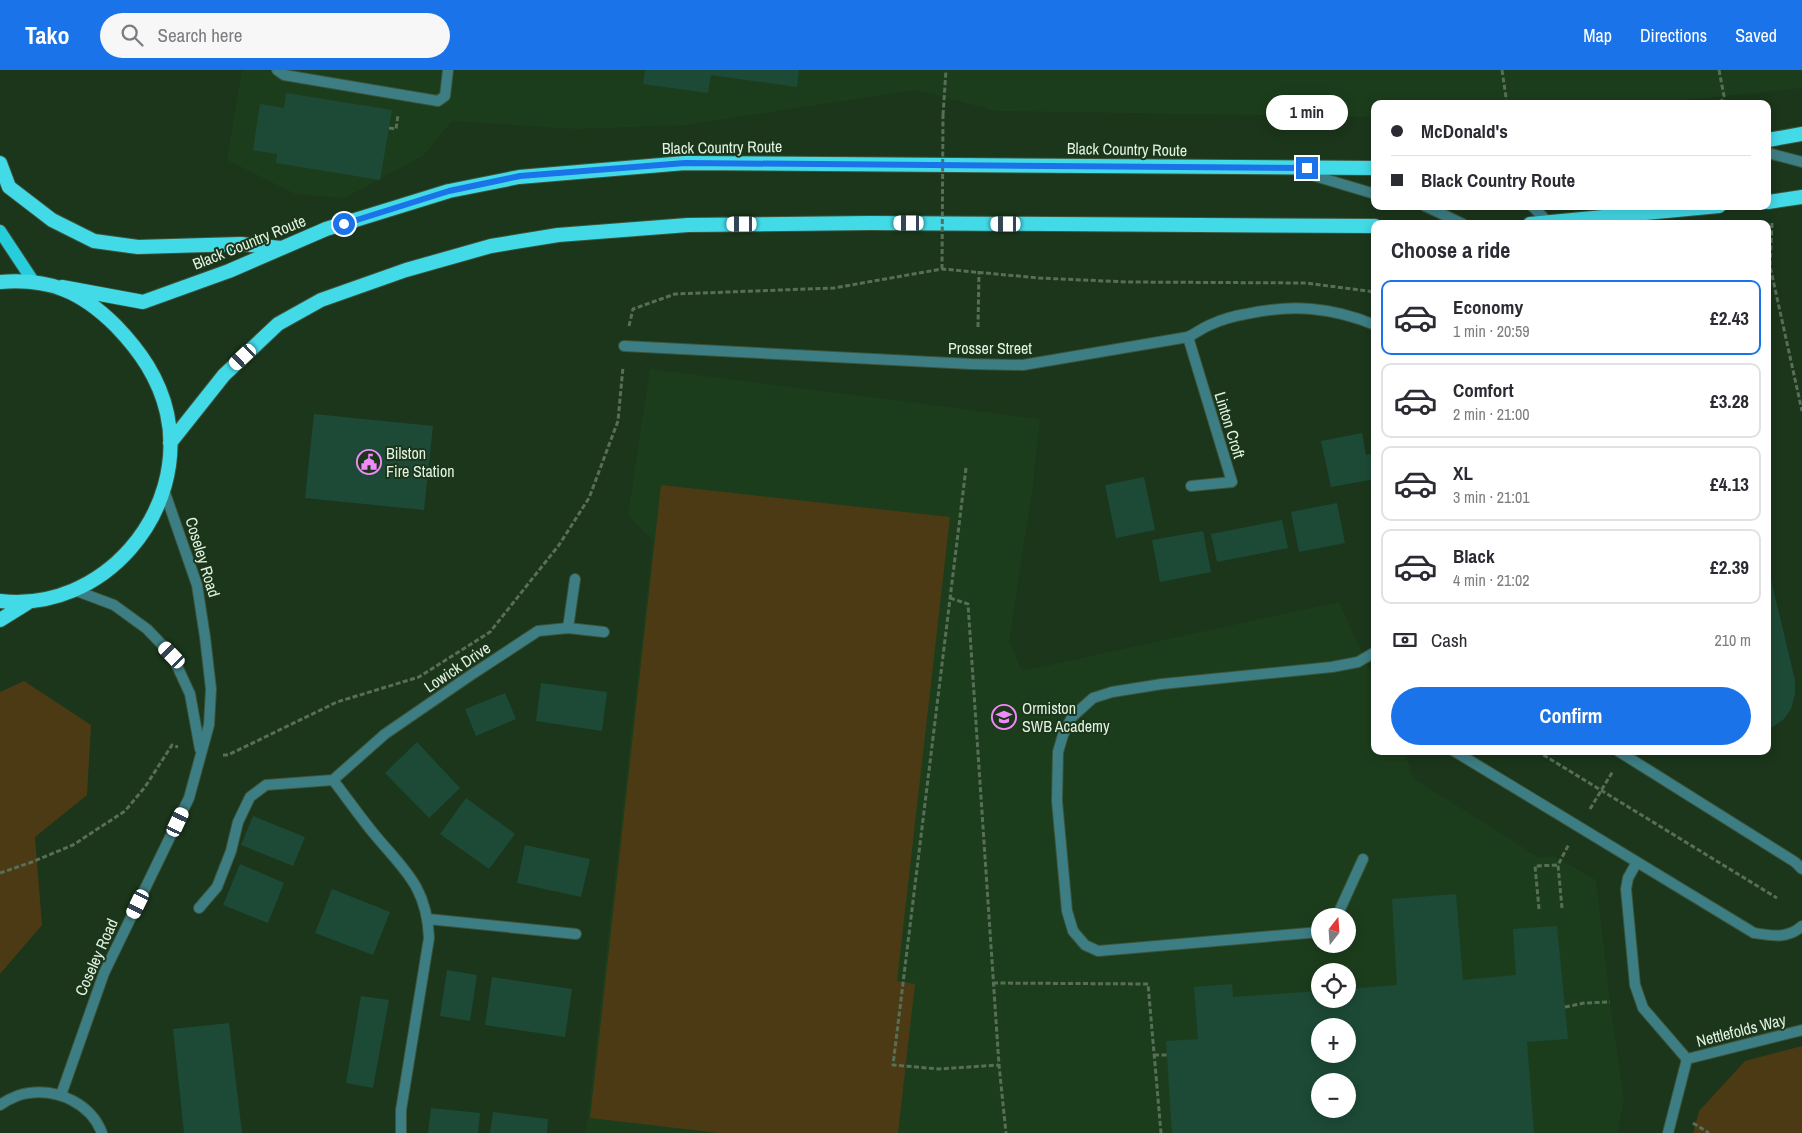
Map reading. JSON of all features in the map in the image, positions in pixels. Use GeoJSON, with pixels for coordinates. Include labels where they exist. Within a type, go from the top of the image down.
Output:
{"type":"FeatureCollection","features":[{"type":"Feature","properties":{"kind":"highway"},"geometry":{"type":"LineString","coordinates":[[1771,139],[1802,134]]}},
{"type":"Feature","properties":{"kind":"highway"},"geometry":{"type":"LineString","coordinates":[[0,163],[9,187],[52,220],[94,241],[138,247],[241,244],[282,248]]}},
{"type":"Feature","properties":{"kind":"highway","name":"Black Country Route"},"geometry":{"type":"LineString","coordinates":[[0,282],[33,281],[143,302],[229,271],[326,229],[449,191],[520,176],[685,163],[1290,169],[1371,168]]}},
{"type":"Feature","properties":{"kind":"highway"},"geometry":{"type":"LineString","coordinates":[[1771,202],[1802,197]]}},
{"type":"Feature","properties":{"kind":"highway"},"geometry":{"type":"LineString","coordinates":[[1580,220],[1679,210]]}},
{"type":"Feature","properties":{"kind":"highway"},"geometry":{"type":"LineString","coordinates":[[170,443],[224,375],[278,324],[322,300],[406,270],[491,246],[558,235],[688,225],[880,223],[1371,226]]}},
{"type":"Feature","properties":{"kind":"highway"},"geometry":{"type":"LineString","coordinates":[[0,601],[32,601],[46,598],[74,590],[104,573],[127,554],[145,531],[164,490],[170,456],[170,443],[167,414],[155,378],[133,344],[100,310],[62,287]]}},
{"type":"Feature","properties":{"kind":"highway"},"geometry":{"type":"LineString","coordinates":[[0,620],[32,601]]}},
{"type":"Feature","properties":{"kind":"main road"},"geometry":{"type":"LineString","coordinates":[[0,231],[33,281]]}},
{"type":"Feature","properties":{"kind":"street"},"geometry":{"type":"LineString","coordinates":[[277,70],[284,75],[438,101],[445,96],[448,70]]}},
{"type":"Feature","properties":{"kind":"street"},"geometry":{"type":"LineString","coordinates":[[1771,155],[1802,162]]}},
{"type":"Feature","properties":{"kind":"street"},"geometry":{"type":"LineString","coordinates":[[1290,169],[1371,193]]}},
{"type":"Feature","properties":{"kind":"street"},"geometry":{"type":"LineString","coordinates":[[1433,210],[1455,220]]}},
{"type":"Feature","properties":{"kind":"street"},"geometry":{"type":"LineString","coordinates":[[1536,210],[1547,220]]}},
{"type":"Feature","properties":{"kind":"street","name":"Prosser Street"},"geometry":{"type":"LineString","coordinates":[[624,346],[1023,365],[1188,337],[1212,324],[1230,318],[1281,307],[1313,308],[1352,315],[1371,323]]}},
{"type":"Feature","properties":{"kind":"street","name":"Linton Croft"},"geometry":{"type":"LineString","coordinates":[[1188,337],[1232,482],[1191,486]]}},
{"type":"Feature","properties":{"kind":"street","name":"Coseley Road"},"geometry":{"type":"LineString","coordinates":[[61,1095],[104,973],[189,798],[209,725],[211,688],[198,585],[164,490]]}},
{"type":"Feature","properties":{"kind":"street"},"geometry":{"type":"LineString","coordinates":[[568,628],[575,579]]}},
{"type":"Feature","properties":{"kind":"street","name":"Coseley Road"},"geometry":{"type":"LineString","coordinates":[[74,590],[114,605],[147,629],[172,655],[190,694],[201,752]]}},
{"type":"Feature","properties":{"kind":"street","name":"Lowick Drive"},"geometry":{"type":"LineString","coordinates":[[333,780],[385,734],[514,646],[538,632],[568,628],[604,632]]}},
{"type":"Feature","properties":{"kind":"street"},"geometry":{"type":"LineString","coordinates":[[1311,933],[1098,951],[1085,945],[1073,931],[1067,911],[1057,801],[1058,752],[1063,735],[1072,718],[1093,698],[1112,692],[1162,684],[1332,667],[1358,662],[1371,654]]}},
{"type":"Feature","properties":{"kind":"street"},"geometry":{"type":"LineString","coordinates":[[1461,755],[1754,933],[1782,936],[1796,931],[1802,926]]}},
{"type":"Feature","properties":{"kind":"street"},"geometry":{"type":"LineString","coordinates":[[1624,755],[1795,862],[1802,869]]}},
{"type":"Feature","properties":{"kind":"street"},"geometry":{"type":"LineString","coordinates":[[199,908],[217,887],[231,851],[238,822],[250,797],[266,786],[333,780],[374,834],[408,872],[420,894],[428,919],[429,938],[401,1110],[401,1133]]}},
{"type":"Feature","properties":{"kind":"street"},"geometry":{"type":"LineString","coordinates":[[1341,908],[1363,859]]}},
{"type":"Feature","properties":{"kind":"street"},"geometry":{"type":"LineString","coordinates":[[1637,862],[1628,878],[1626,889],[1635,985],[1643,1008],[1687,1059],[1668,1133]]}},
{"type":"Feature","properties":{"kind":"street"},"geometry":{"type":"LineString","coordinates":[[428,919],[576,934]]}},
{"type":"Feature","properties":{"kind":"street","name":"Nettlefolds Way"},"geometry":{"type":"LineString","coordinates":[[1687,1059],[1802,1030]]}},
{"type":"Feature","properties":{"kind":"street"},"geometry":{"type":"LineString","coordinates":[[0,1105],[12,1098],[28,1093],[48,1092],[61,1095],[74,1100],[87,1110],[100,1126],[102,1133]]}},
{"type":"Feature","properties":{"kind":"path"},"geometry":{"type":"LineString","coordinates":[[942,269],[943,115],[946,70]]}},
{"type":"Feature","properties":{"kind":"path"},"geometry":{"type":"LineString","coordinates":[[1502,70],[1506,100]]}},
{"type":"Feature","properties":{"kind":"path"},"geometry":{"type":"LineString","coordinates":[[1719,70],[1724,96],[1722,100]]}},
{"type":"Feature","properties":{"kind":"path"},"geometry":{"type":"LineString","coordinates":[[389,128],[396,129],[398,112]]}},
{"type":"Feature","properties":{"kind":"path"},"geometry":{"type":"LineString","coordinates":[[1771,246],[1772,226]]}},
{"type":"Feature","properties":{"kind":"path"},"geometry":{"type":"LineString","coordinates":[[0,873],[73,845],[125,811],[145,787],[172,746],[228,755],[337,702],[419,677],[490,632],[559,545],[588,498],[618,421],[624,346],[633,309],[675,294],[834,288],[942,269],[1039,278],[1126,282],[1306,283],[1371,291]]}},
{"type":"Feature","properties":{"kind":"path"},"geometry":{"type":"LineString","coordinates":[[978,327],[979,271]]}},
{"type":"Feature","properties":{"kind":"path"},"geometry":{"type":"LineString","coordinates":[[1771,271],[1802,412]]}},
{"type":"Feature","properties":{"kind":"path"},"geometry":{"type":"LineString","coordinates":[[966,468],[893,1065],[939,1069],[999,1065]]}},
{"type":"Feature","properties":{"kind":"path"},"geometry":{"type":"LineString","coordinates":[[950,598],[968,604],[993,983],[1006,1133]]}},
{"type":"Feature","properties":{"kind":"path"},"geometry":{"type":"LineString","coordinates":[[1544,755],[1777,898]]}},
{"type":"Feature","properties":{"kind":"path"},"geometry":{"type":"LineString","coordinates":[[1578,827],[1602,790],[1620,755]]}},
{"type":"Feature","properties":{"kind":"path"},"geometry":{"type":"LineString","coordinates":[[1540,909],[1535,866],[1558,865],[1562,908]]}},
{"type":"Feature","properties":{"kind":"path"},"geometry":{"type":"LineString","coordinates":[[993,983],[1148,984],[1162,1133]]}},
{"type":"Feature","properties":{"kind":"path"},"geometry":{"type":"LineString","coordinates":[[1565,1007],[1584,1003],[1610,1002]]}},
{"type":"Feature","properties":{"kind":"path"},"geometry":{"type":"LineString","coordinates":[[1154,1055],[1167,1055]]}},
{"type":"Feature","properties":{"kind":"shaded area"},"geometry":{"type":"Polygon","coordinates":[[[242,70],[1802,70],[1802,88],[1686,100],[1371,100],[1371,117],[996,111],[916,90],[685,125],[576,129],[452,121],[424,155],[345,198],[295,194],[227,160],[242,70]]]}},
{"type":"Feature","properties":{"kind":"shaded area","name":"Ormiston SWB Academy"},"geometry":{"type":"Polygon","coordinates":[[[650,369],[1040,419],[1033,485],[1009,641],[1022,671],[1339,602],[1371,673],[1371,755],[1405,755],[1413,778],[1540,858],[1553,856],[1596,880],[1624,1101],[1617,1133],[586,1133],[653,540],[628,515],[650,369]]]}},
{"type":"Feature","properties":{"kind":"shaded area"},"geometry":{"type":"Polygon","coordinates":[[[661,485],[950,517],[897,981],[915,984],[898,1133],[719,1133],[590,1118],[661,485]]]}},
{"type":"Feature","properties":{"kind":"shaded area"},"geometry":{"type":"Polygon","coordinates":[[[24,681],[91,725],[87,795],[35,837],[42,925],[0,974],[0,692],[24,681]]]}},
{"type":"Feature","properties":{"kind":"shaded area"},"geometry":{"type":"Polygon","coordinates":[[[1802,1046],[1802,1133],[1693,1133],[1699,1111],[1745,1061],[1802,1046]]]}},
{"type":"Feature","properties":{"kind":"building"},"geometry":{"type":"Polygon","coordinates":[[[645,70],[799,70],[797,87],[711,75],[708,93],[643,84],[645,70]]]}},
{"type":"Feature","properties":{"kind":"building"},"geometry":{"type":"Polygon","coordinates":[[[286,93],[392,110],[380,180],[276,163],[277,154],[253,150],[260,104],[284,108],[286,93]]]}},
{"type":"Feature","properties":{"kind":"building","name":"Bilston Fire Station"},"geometry":{"type":"Polygon","coordinates":[[[314,414],[433,426],[424,510],[305,498],[314,414]]]}},
{"type":"Feature","properties":{"kind":"building"},"geometry":{"type":"Polygon","coordinates":[[[1362,433],[1366,455],[1371,454],[1371,480],[1331,487],[1321,441],[1362,433]]]}},
{"type":"Feature","properties":{"kind":"building"},"geometry":{"type":"Polygon","coordinates":[[[1144,477],[1155,530],[1116,538],[1105,485],[1144,477]]]}},
{"type":"Feature","properties":{"kind":"building"},"geometry":{"type":"Polygon","coordinates":[[[1337,503],[1345,543],[1299,552],[1291,512],[1337,503]]]}},
{"type":"Feature","properties":{"kind":"building"},"geometry":{"type":"Polygon","coordinates":[[[1282,520],[1288,548],[1217,562],[1211,534],[1282,520]]]}},
{"type":"Feature","properties":{"kind":"building"},"geometry":{"type":"Polygon","coordinates":[[[1203,531],[1211,572],[1160,582],[1152,540],[1203,531]]]}},
{"type":"Feature","properties":{"kind":"building"},"geometry":{"type":"Polygon","coordinates":[[[1771,580],[1795,680],[1795,694],[1791,709],[1784,719],[1771,728],[1771,580]]]}},
{"type":"Feature","properties":{"kind":"building"},"geometry":{"type":"Polygon","coordinates":[[[541,683],[607,692],[602,731],[536,721],[541,683]]]}},
{"type":"Feature","properties":{"kind":"building"},"geometry":{"type":"Polygon","coordinates":[[[505,693],[516,719],[476,736],[465,709],[505,693]]]}},
{"type":"Feature","properties":{"kind":"building"},"geometry":{"type":"Polygon","coordinates":[[[417,742],[460,788],[429,818],[385,773],[417,742]]]}},
{"type":"Feature","properties":{"kind":"building"},"geometry":{"type":"Polygon","coordinates":[[[466,798],[515,834],[489,869],[440,834],[466,798]]]}},
{"type":"Feature","properties":{"kind":"building"},"geometry":{"type":"Polygon","coordinates":[[[253,816],[305,837],[293,866],[241,845],[253,816]]]}},
{"type":"Feature","properties":{"kind":"building"},"geometry":{"type":"Polygon","coordinates":[[[525,845],[590,859],[581,897],[517,883],[525,845]]]}},
{"type":"Feature","properties":{"kind":"building"},"geometry":{"type":"Polygon","coordinates":[[[240,864],[284,883],[268,923],[223,905],[240,864]]]}},
{"type":"Feature","properties":{"kind":"building"},"geometry":{"type":"Polygon","coordinates":[[[332,889],[390,912],[373,955],[315,933],[332,889]]]}},
{"type":"Feature","properties":{"kind":"building"},"geometry":{"type":"Polygon","coordinates":[[[1456,894],[1463,980],[1516,975],[1513,929],[1557,926],[1568,1039],[1527,1042],[1534,1133],[1172,1133],[1166,1041],[1198,1039],[1194,987],[1232,984],[1233,997],[1311,992],[1311,1008],[1356,1008],[1356,988],[1397,985],[1392,899],[1456,894]]]}},
{"type":"Feature","properties":{"kind":"building"},"geometry":{"type":"Polygon","coordinates":[[[447,970],[477,975],[470,1021],[440,1016],[447,970]]]}},
{"type":"Feature","properties":{"kind":"building"},"geometry":{"type":"Polygon","coordinates":[[[492,977],[572,989],[565,1037],[485,1025],[492,977]]]}},
{"type":"Feature","properties":{"kind":"building"},"geometry":{"type":"Polygon","coordinates":[[[361,996],[389,1000],[373,1088],[346,1083],[361,996]]]}},
{"type":"Feature","properties":{"kind":"building"},"geometry":{"type":"Polygon","coordinates":[[[229,1023],[242,1133],[184,1133],[173,1029],[229,1023]]]}},
{"type":"Feature","properties":{"kind":"building"},"geometry":{"type":"Polygon","coordinates":[[[431,1108],[480,1113],[478,1133],[428,1133],[431,1108]]]}},
{"type":"Feature","properties":{"kind":"building"},"geometry":{"type":"Polygon","coordinates":[[[493,1112],[548,1119],[547,1133],[490,1133],[493,1112]]]}},
{"type":"Feature","properties":{"kind":"place","name":"Bilston Fire Station"},"geometry":{"type":"Point","coordinates":[369,462]}},
{"type":"Feature","properties":{"kind":"place","name":"Ormiston SWB Academy"},"geometry":{"type":"Point","coordinates":[1004,717]}},
{"type":"Feature","properties":{"kind":"route"},"geometry":{"type":"LineString","coordinates":[[344,224],[449,191],[520,176],[685,163],[1307,168]]}}]}
